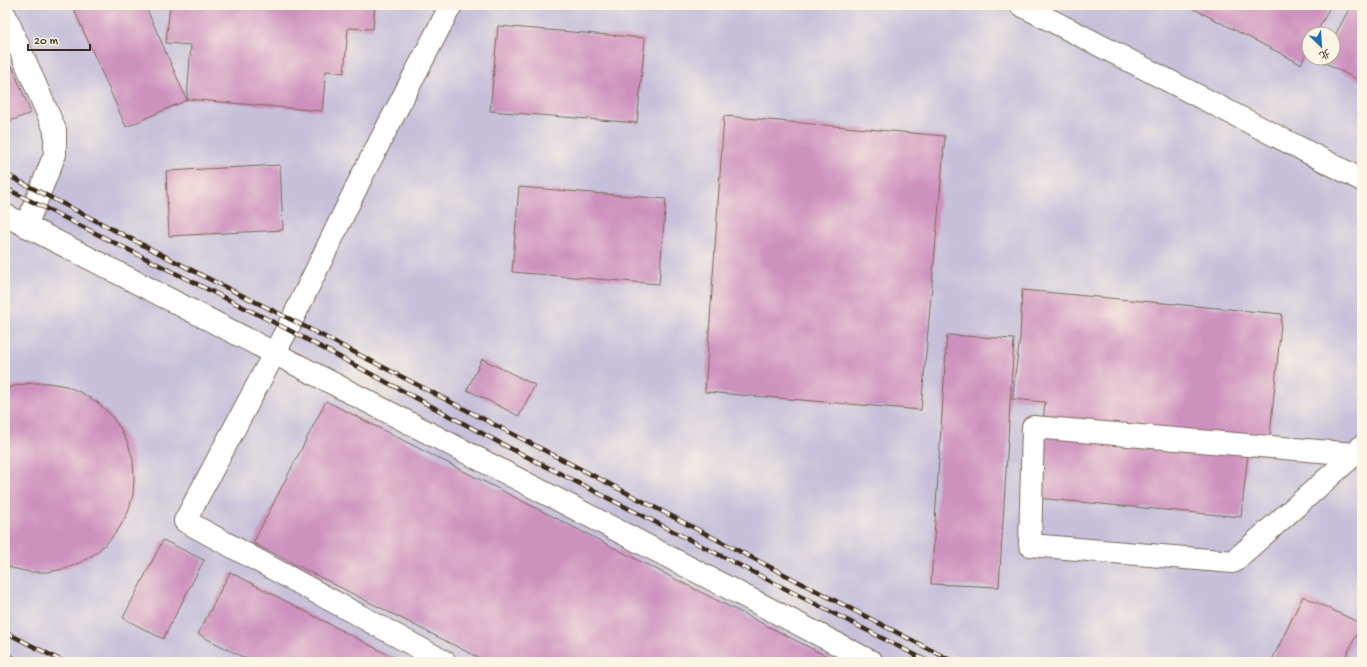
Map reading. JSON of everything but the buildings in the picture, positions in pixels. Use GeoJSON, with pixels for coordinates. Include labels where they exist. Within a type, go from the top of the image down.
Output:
{"type":"FeatureCollection","features":[{"type":"Feature","properties":{"kind":"lane"},"geometry":{"type":"LineString","coordinates":[[446,662],[185,521],[312,280],[370,160],[452,5]]}},
{"type":"Feature","properties":{"kind":"lane"},"geometry":{"type":"LineString","coordinates":[[1021,5],[1362,180]]}},
{"type":"Feature","properties":{"kind":"lane"},"geometry":{"type":"LineString","coordinates":[[5,15],[55,130],[55,154],[26,226]]}},
{"type":"Feature","properties":{"kind":"lane"},"geometry":{"type":"LineString","coordinates":[[5,215],[872,662]]}},
{"type":"Feature","properties":{"kind":"lane"},"geometry":{"type":"LineString","coordinates":[[1033,427],[1358,450],[1233,562],[1030,545],[1033,427]]}},
{"type":"Feature","properties":{"kind":"shaded area"},"geometry":{"type":"Polygon","coordinates":[[[5,5],[1362,5],[1362,662],[5,662],[5,5]]]}},
{"type":"Feature","properties":{"kind":"railway"},"geometry":{"type":"LineString","coordinates":[[5,174],[292,320],[954,662]]}},
{"type":"Feature","properties":{"kind":"railway"},"geometry":{"type":"LineString","coordinates":[[5,188],[287,329],[502,444],[929,662]]}},
{"type":"Feature","properties":{"kind":"railway"},"geometry":{"type":"LineString","coordinates":[[5,632],[64,662]]}},
{"type":"Feature","properties":{"kind":"railway"},"geometry":{"type":"LineString","coordinates":[[5,654],[21,662]]}}]}
